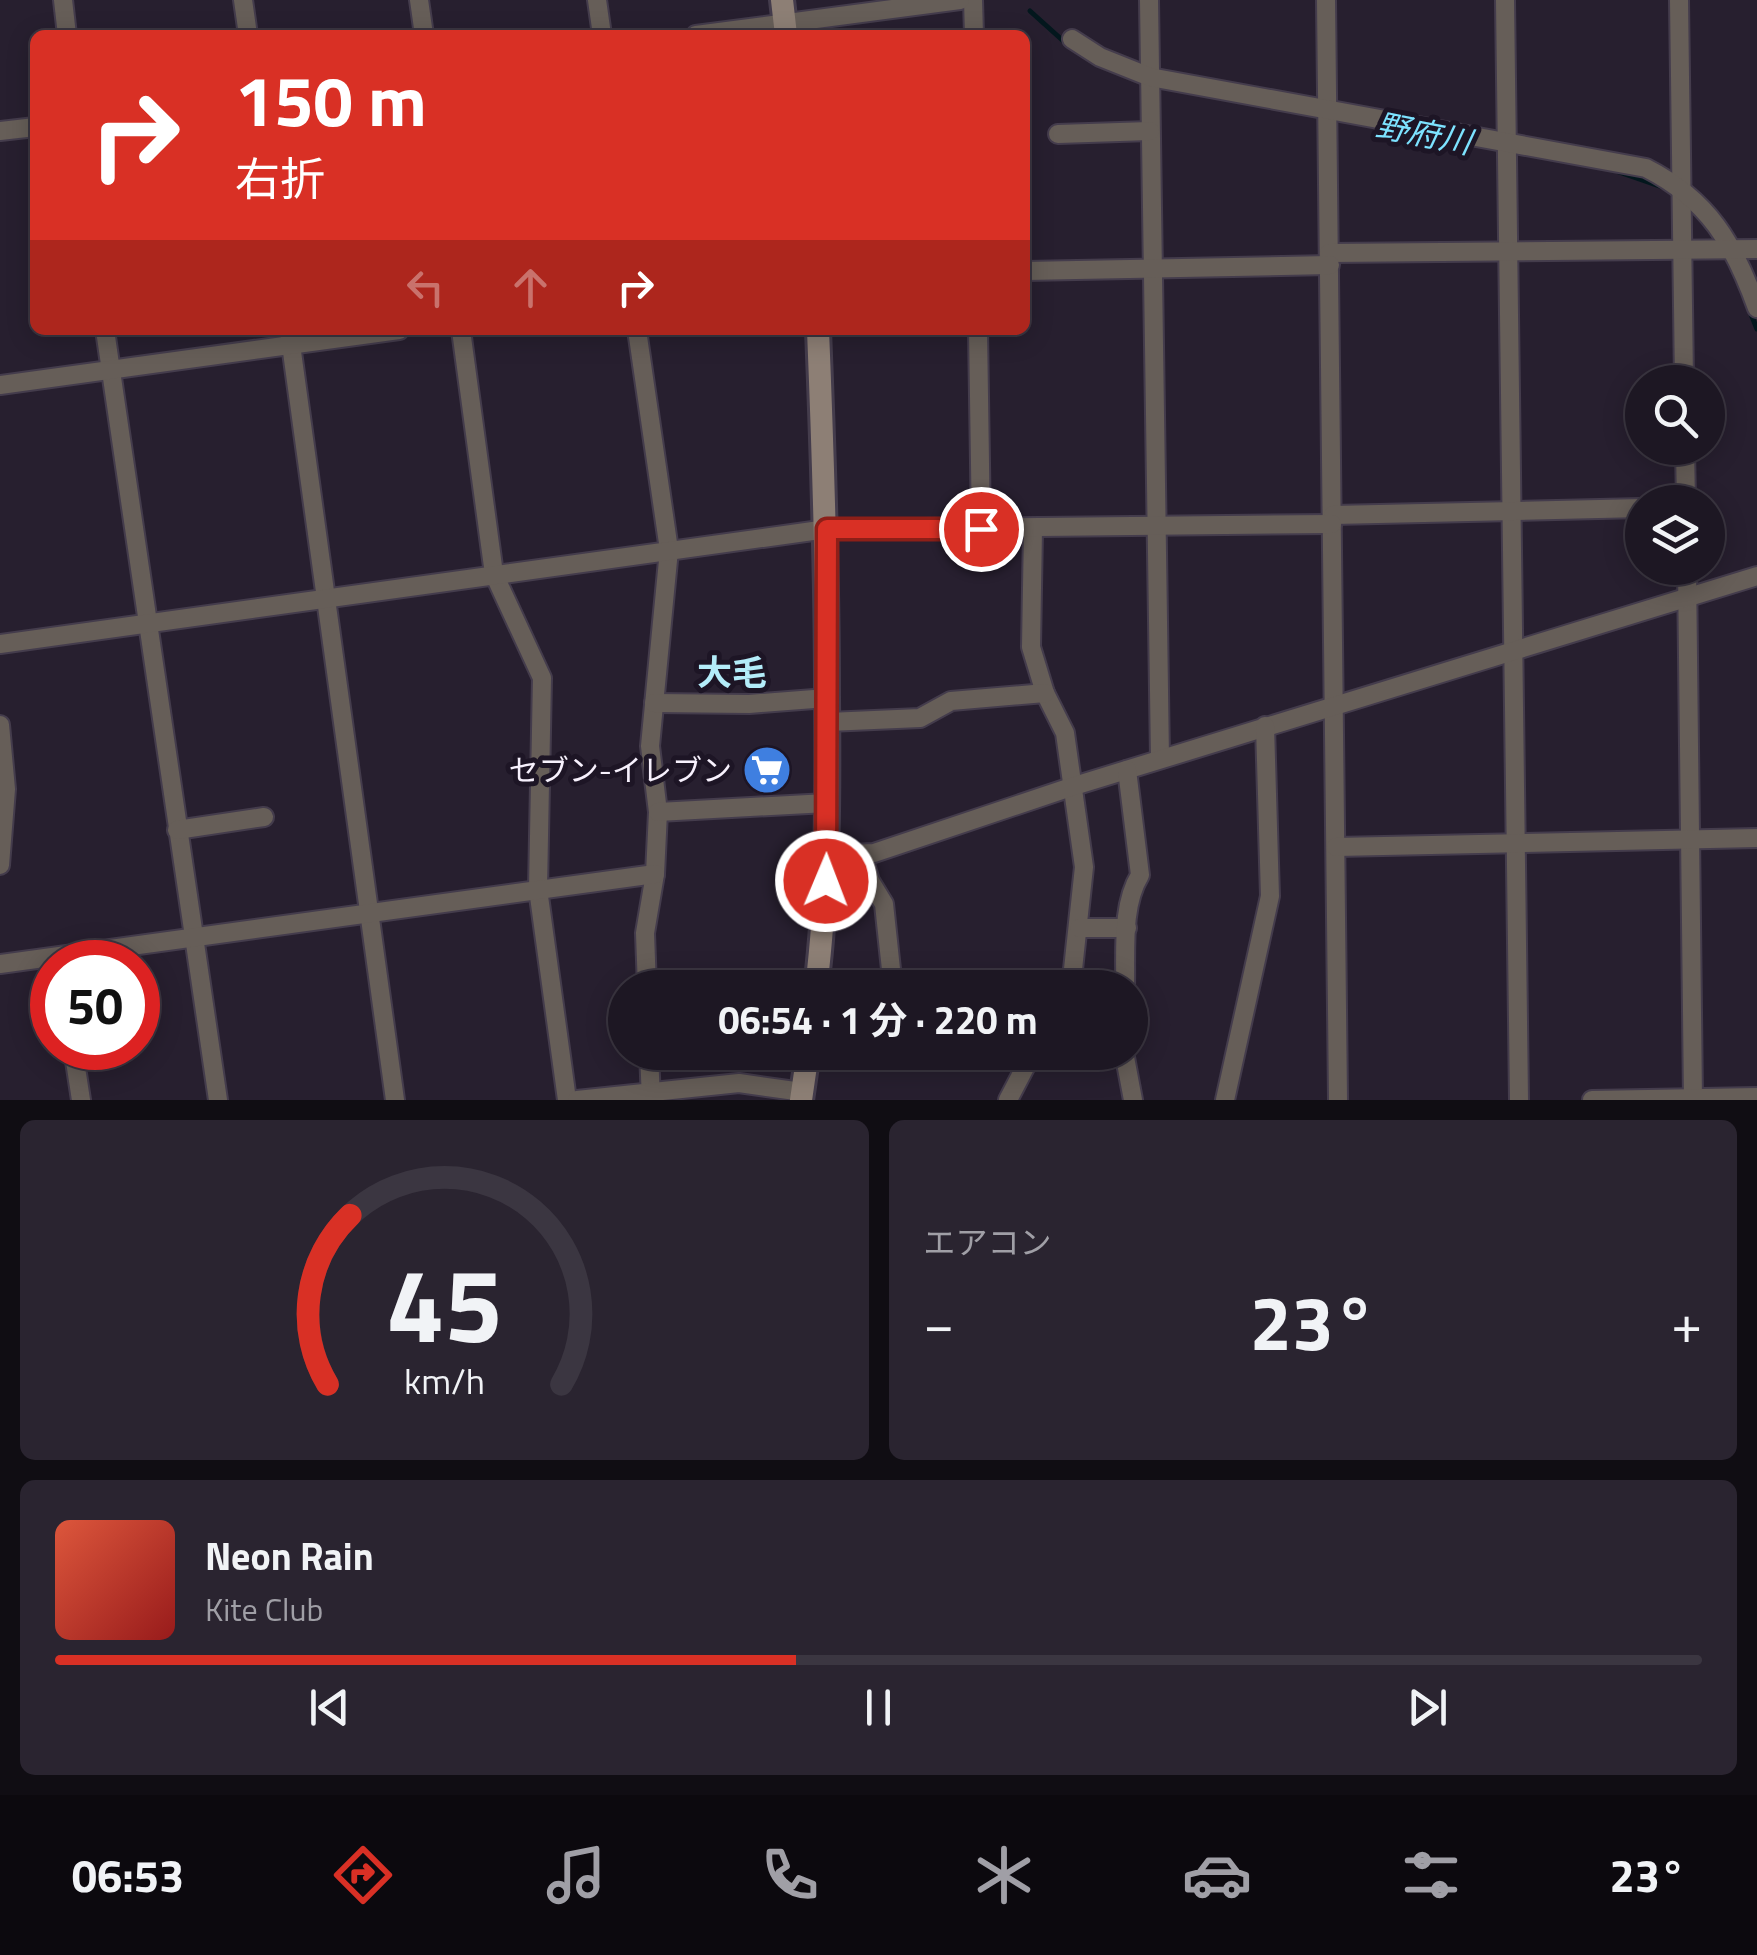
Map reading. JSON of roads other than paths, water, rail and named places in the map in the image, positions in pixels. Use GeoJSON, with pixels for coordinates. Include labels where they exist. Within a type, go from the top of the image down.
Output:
{"type":"FeatureCollection","features":[{"type":"Feature","properties":{"kind":"main road"},"geometry":{"type":"LineString","coordinates":[[818,335],[827,529],[828,803],[826,907],[818,970]]}},
{"type":"Feature","properties":{"kind":"main road"},"geometry":{"type":"LineString","coordinates":[[802,1096],[806,1070]]}},
{"type":"Feature","properties":{"kind":"street"},"geometry":{"type":"LineString","coordinates":[[63,0],[66,30]]}},
{"type":"Feature","properties":{"kind":"street"},"geometry":{"type":"LineString","coordinates":[[243,0],[247,30]]}},
{"type":"Feature","properties":{"kind":"street"},"geometry":{"type":"LineString","coordinates":[[419,0],[423,30]]}},
{"type":"Feature","properties":{"kind":"street"},"geometry":{"type":"LineString","coordinates":[[597,0],[601,30]]}},
{"type":"Feature","properties":{"kind":"street"},"geometry":{"type":"LineString","coordinates":[[724,30],[784,19],[960,0]]}},
{"type":"Feature","properties":{"kind":"street"},"geometry":{"type":"LineString","coordinates":[[973,0],[974,30]]}},
{"type":"Feature","properties":{"kind":"street"},"geometry":{"type":"LineString","coordinates":[[1149,0],[1160,759]]}},
{"type":"Feature","properties":{"kind":"street"},"geometry":{"type":"LineString","coordinates":[[1326,0],[1338,1100]]}},
{"type":"Feature","properties":{"kind":"street"},"geometry":{"type":"LineString","coordinates":[[1505,0],[1519,1100]]}},
{"type":"Feature","properties":{"kind":"street"},"geometry":{"type":"LineString","coordinates":[[1679,0],[1684,365]]}},
{"type":"Feature","properties":{"kind":"street"},"geometry":{"type":"LineString","coordinates":[[1072,39],[1150,83],[1630,164],[1709,212],[1757,308]]}},
{"type":"Feature","properties":{"kind":"street"},"geometry":{"type":"LineString","coordinates":[[0,131],[30,128]]}},
{"type":"Feature","properties":{"kind":"street"},"geometry":{"type":"LineString","coordinates":[[1058,134],[1150,131]]}},
{"type":"Feature","properties":{"kind":"street"},"geometry":{"type":"LineString","coordinates":[[1030,270],[1506,252],[1757,249]]}},
{"type":"Feature","properties":{"kind":"street"},"geometry":{"type":"LineString","coordinates":[[106,335],[218,1100]]}},
{"type":"Feature","properties":{"kind":"street"},"geometry":{"type":"LineString","coordinates":[[0,385],[321,335]]}},
{"type":"Feature","properties":{"kind":"street"},"geometry":{"type":"LineString","coordinates":[[462,335],[494,574],[542,678],[538,889],[567,1100]]}},
{"type":"Feature","properties":{"kind":"street"},"geometry":{"type":"LineString","coordinates":[[639,335],[669,550],[650,746],[658,812],[655,874],[645,933],[646,970]]}},
{"type":"Feature","properties":{"kind":"street"},"geometry":{"type":"LineString","coordinates":[[978,335],[981,529]]}},
{"type":"Feature","properties":{"kind":"street"},"geometry":{"type":"LineString","coordinates":[[290,337],[395,1100]]}},
{"type":"Feature","properties":{"kind":"street"},"geometry":{"type":"LineString","coordinates":[[0,644],[827,529],[1156,526],[1625,508]]}},
{"type":"Feature","properties":{"kind":"street"},"geometry":{"type":"LineString","coordinates":[[1033,528],[1031,648],[1045,694],[1065,733],[1084,867],[1074,970]]}},
{"type":"Feature","properties":{"kind":"street"},"geometry":{"type":"LineString","coordinates":[[826,855],[862,854],[1757,576]]}},
{"type":"Feature","properties":{"kind":"street"},"geometry":{"type":"LineString","coordinates":[[1688,585],[1693,1099]]}},
{"type":"Feature","properties":{"kind":"street"},"geometry":{"type":"LineString","coordinates":[[654,702],[749,704],[920,718],[952,701],[1045,694]]}},
{"type":"Feature","properties":{"kind":"street"},"geometry":{"type":"LineString","coordinates":[[0,725],[0,864]]}},
{"type":"Feature","properties":{"kind":"street"},"geometry":{"type":"LineString","coordinates":[[1226,1100],[1270,896],[1265,726]]}},
{"type":"Feature","properties":{"kind":"street"},"geometry":{"type":"LineString","coordinates":[[1126,970],[1132,887],[1140,874],[1127,770]]}},
{"type":"Feature","properties":{"kind":"street"},"geometry":{"type":"LineString","coordinates":[[658,812],[828,803]]}},
{"type":"Feature","properties":{"kind":"street"},"geometry":{"type":"LineString","coordinates":[[177,830],[264,817]]}},
{"type":"Feature","properties":{"kind":"street"},"geometry":{"type":"LineString","coordinates":[[1336,847],[1757,838]]}},
{"type":"Feature","properties":{"kind":"street"},"geometry":{"type":"LineString","coordinates":[[862,854],[870,881],[884,904],[891,970]]}},
{"type":"Feature","properties":{"kind":"street"},"geometry":{"type":"LineString","coordinates":[[160,941],[655,874]]}},
{"type":"Feature","properties":{"kind":"street"},"geometry":{"type":"LineString","coordinates":[[1080,928],[1127,928]]}},
{"type":"Feature","properties":{"kind":"street"},"geometry":{"type":"LineString","coordinates":[[0,964],[30,962]]}},
{"type":"Feature","properties":{"kind":"street"},"geometry":{"type":"LineString","coordinates":[[77,1070],[81,1100]]}},
{"type":"Feature","properties":{"kind":"street"},"geometry":{"type":"LineString","coordinates":[[650,1070],[651,1096]]}},
{"type":"Feature","properties":{"kind":"street"},"geometry":{"type":"LineString","coordinates":[[1008,1100],[1024,1070]]}},
{"type":"Feature","properties":{"kind":"street"},"geometry":{"type":"LineString","coordinates":[[1127,1070],[1133,1100]]}},
{"type":"Feature","properties":{"kind":"street"},"geometry":{"type":"LineString","coordinates":[[577,1100],[651,1096],[738,1084],[802,1096]]}},
{"type":"Feature","properties":{"kind":"street"},"geometry":{"type":"LineString","coordinates":[[1592,1100],[1757,1097]]}},
{"type":"Feature","properties":{"kind":"waterway","name":"野府川"},"geometry":{"type":"LineString","coordinates":[[1030,11],[1070,47]]}},
{"type":"Feature","properties":{"kind":"waterway","name":"野府川"},"geometry":{"type":"LineString","coordinates":[[1619,172],[1665,188]]}},
{"type":"Feature","properties":{"kind":"waterway","name":"野府川"},"geometry":{"type":"LineString","coordinates":[[1749,309],[1757,329]]}},
{"type":"Feature","properties":{"kind":"place","name":"セブン-イレブン"},"geometry":{"type":"Point","coordinates":[767,770]}},
{"type":"Feature","properties":{"kind":"district","name":"大毛"},"geometry":{"type":"Point","coordinates":[732,672]}}]}
